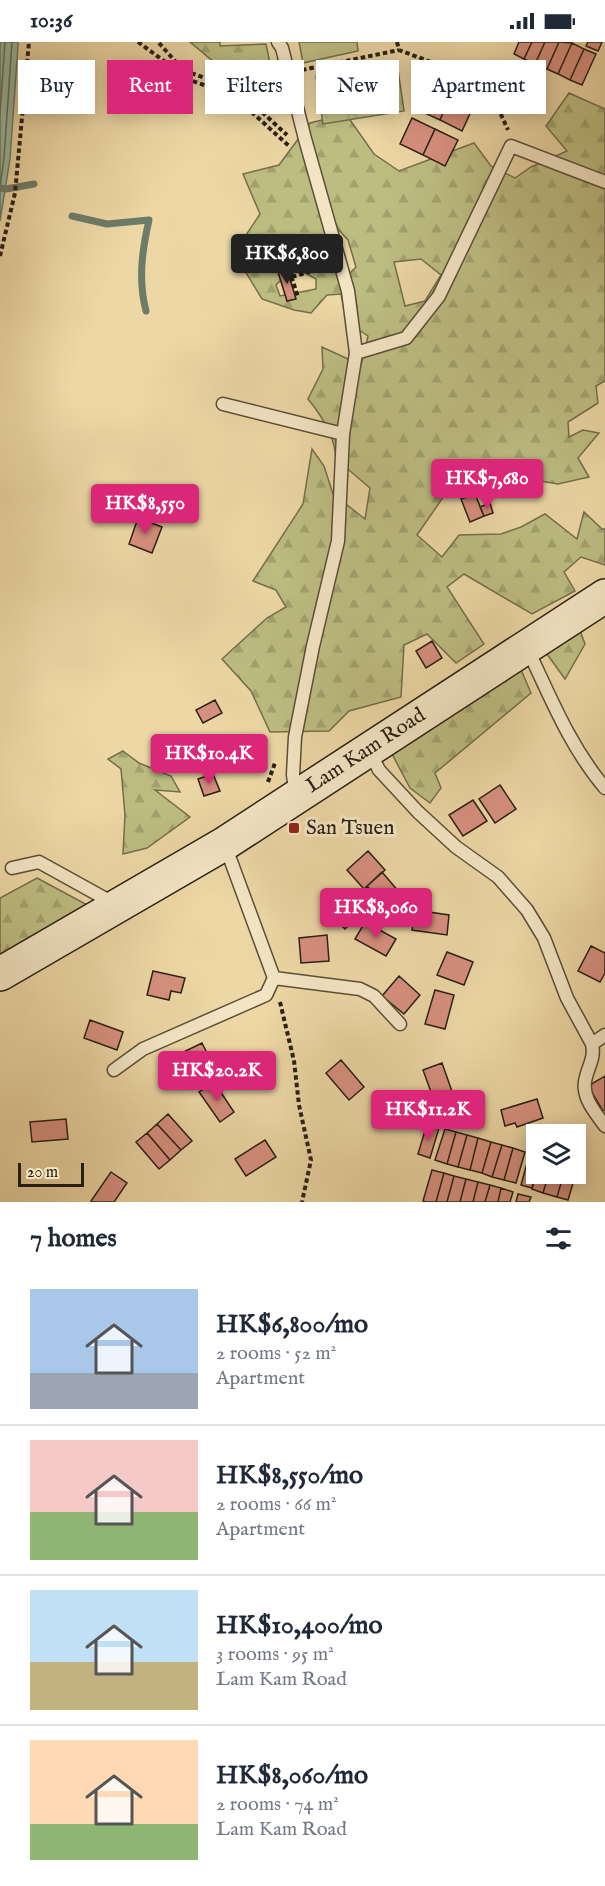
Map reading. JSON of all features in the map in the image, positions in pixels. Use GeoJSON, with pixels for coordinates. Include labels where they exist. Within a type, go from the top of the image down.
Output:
{"type":"FeatureCollection","features":[{"type":"Feature","properties":{"kind":"main road","name":"Lam Kam Road"},"geometry":{"type":"LineString","coordinates":[[0,974],[224,844],[605,596]]}},
{"type":"Feature","properties":{"kind":"lane"},"geometry":{"type":"LineString","coordinates":[[278,42],[285,60]]}},
{"type":"Feature","properties":{"kind":"lane"},"geometry":{"type":"LineString","coordinates":[[296,796],[293,775],[295,737],[313,646],[338,541],[343,434],[356,353],[348,291],[299,114]]}},
{"type":"Feature","properties":{"kind":"lane"},"geometry":{"type":"LineString","coordinates":[[356,353],[406,338],[439,296],[511,146],[605,182]]}},
{"type":"Feature","properties":{"kind":"lane"},"geometry":{"type":"LineString","coordinates":[[224,404],[343,434]]}},
{"type":"Feature","properties":{"kind":"lane"},"geometry":{"type":"LineString","coordinates":[[527,646],[560,720],[590,771],[605,788]]}},
{"type":"Feature","properties":{"kind":"lane"},"geometry":{"type":"LineString","coordinates":[[369,749],[379,770],[418,812],[456,847],[498,877],[527,910],[544,938],[567,998],[592,1044],[594,1051],[585,1082],[587,1099],[605,1126]]}},
{"type":"Feature","properties":{"kind":"lane"},"geometry":{"type":"LineString","coordinates":[[114,1070],[143,1049],[266,995],[274,978],[224,844]]}},
{"type":"Feature","properties":{"kind":"lane"},"geometry":{"type":"LineString","coordinates":[[12,868],[39,862],[116,905]]}},
{"type":"Feature","properties":{"kind":"lane"},"geometry":{"type":"LineString","coordinates":[[274,978],[360,989],[374,996],[400,1024]]}},
{"type":"Feature","properties":{"kind":"lane"},"geometry":{"type":"LineString","coordinates":[[592,1044],[605,1035]]}},
{"type":"Feature","properties":{"kind":"path"},"geometry":{"type":"LineString","coordinates":[[0,256],[15,194],[29,42]]}},
{"type":"Feature","properties":{"kind":"path"},"geometry":{"type":"LineString","coordinates":[[138,42],[190,80],[234,96],[290,146]]}},
{"type":"Feature","properties":{"kind":"path"},"geometry":{"type":"LineString","coordinates":[[398,42],[399,50]]}},
{"type":"Feature","properties":{"kind":"path"},"geometry":{"type":"LineString","coordinates":[[159,43],[183,70],[238,90],[282,131],[308,149]]}},
{"type":"Feature","properties":{"kind":"path"},"geometry":{"type":"LineString","coordinates":[[304,70],[399,50],[479,80],[489,88],[510,135],[511,146]]}},
{"type":"Feature","properties":{"kind":"path"},"geometry":{"type":"LineString","coordinates":[[253,261],[289,269],[298,297]]}},
{"type":"Feature","properties":{"kind":"path"},"geometry":{"type":"LineString","coordinates":[[292,277],[329,266]]}},
{"type":"Feature","properties":{"kind":"path"},"geometry":{"type":"LineString","coordinates":[[264,791],[275,761]]}},
{"type":"Feature","properties":{"kind":"path"},"geometry":{"type":"LineString","coordinates":[[274,978],[294,1061],[298,1105],[311,1160],[302,1202]]}},
{"type":"Feature","properties":{"kind":"green space"},"geometry":{"type":"Polygon","coordinates":[[[190,42],[220,42],[220,46],[266,44],[269,60],[212,60],[190,42]]]}},
{"type":"Feature","properties":{"kind":"green space"},"geometry":{"type":"Polygon","coordinates":[[[299,42],[357,42],[358,51],[304,63],[299,42]]]}},
{"type":"Feature","properties":{"kind":"green space"},"geometry":{"type":"Polygon","coordinates":[[[399,77],[404,111],[399,112],[399,77]]]}},
{"type":"Feature","properties":{"kind":"green space"},"geometry":{"type":"Polygon","coordinates":[[[569,93],[605,109],[605,381],[596,386],[598,403],[568,422],[569,437],[583,430],[599,433],[578,458],[589,477],[558,484],[516,477],[476,475],[453,483],[417,535],[442,557],[459,535],[501,534],[521,527],[545,514],[577,539],[584,512],[602,529],[605,529],[605,565],[581,557],[564,572],[575,591],[532,614],[464,574],[447,587],[484,644],[456,663],[427,634],[404,645],[401,697],[349,711],[329,731],[270,732],[251,691],[222,659],[267,618],[286,607],[276,590],[253,581],[303,504],[312,449],[324,466],[333,494],[365,519],[370,488],[336,459],[327,427],[308,399],[323,369],[322,347],[361,365],[368,336],[347,322],[341,294],[327,295],[311,313],[262,299],[234,253],[260,214],[243,174],[279,165],[310,123],[346,114],[374,154],[399,171],[474,143],[491,166],[515,178],[531,167],[567,151],[546,126],[569,93]],[[337,228],[321,243],[338,273],[340,283],[356,267],[348,240],[337,228]],[[421,259],[394,262],[405,306],[425,301],[441,275],[421,259]],[[294,267],[276,285],[280,296],[316,289],[316,279],[294,267]]]}},
{"type":"Feature","properties":{"kind":"green space"},"geometry":{"type":"Polygon","coordinates":[[[322,114],[385,114],[323,124],[322,114]]]}},
{"type":"Feature","properties":{"kind":"green space"},"geometry":{"type":"Polygon","coordinates":[[[579,628],[585,644],[565,679],[544,650],[579,628]]]}},
{"type":"Feature","properties":{"kind":"green space"},"geometry":{"type":"Polygon","coordinates":[[[519,665],[531,693],[435,773],[441,788],[430,803],[410,788],[392,754],[519,665]]]}},
{"type":"Feature","properties":{"kind":"green space"},"geometry":{"type":"Polygon","coordinates":[[[123,751],[139,763],[171,776],[180,792],[155,790],[190,817],[147,848],[123,854],[125,815],[121,769],[108,759],[123,751]]]}},
{"type":"Feature","properties":{"kind":"green space"},"geometry":{"type":"Polygon","coordinates":[[[37,878],[93,908],[0,965],[0,898],[37,878]]]}},
{"type":"Feature","properties":{"kind":"water"},"geometry":{"type":"Polygon","coordinates":[[[0,42],[18,42],[18,46],[10,159],[0,221],[0,42]]]}},
{"type":"Feature","properties":{"kind":"building"},"geometry":{"type":"Polygon","coordinates":[[[519,42],[532,42],[524,59],[514,54],[519,42]]]}},
{"type":"Feature","properties":{"kind":"building"},"geometry":{"type":"Polygon","coordinates":[[[532,42],[545,42],[537,60],[524,59],[532,42]]]}},
{"type":"Feature","properties":{"kind":"building"},"geometry":{"type":"Polygon","coordinates":[[[545,42],[559,42],[547,69],[546,60],[537,60],[545,42]]]}},
{"type":"Feature","properties":{"kind":"building"},"geometry":{"type":"Polygon","coordinates":[[[559,42],[572,43],[558,74],[547,69],[559,42]]]}},
{"type":"Feature","properties":{"kind":"building"},"geometry":{"type":"Polygon","coordinates":[[[588,42],[602,42],[598,51],[586,46],[588,42]]]}},
{"type":"Feature","properties":{"kind":"building"},"geometry":{"type":"Polygon","coordinates":[[[572,43],[584,49],[570,80],[558,74],[572,43]]]}},
{"type":"Feature","properties":{"kind":"building"},"geometry":{"type":"Polygon","coordinates":[[[584,49],[596,54],[582,85],[570,80],[584,49]]]}},
{"type":"Feature","properties":{"kind":"building"},"geometry":{"type":"Polygon","coordinates":[[[427,114],[443,114],[440,120],[427,114]]]}},
{"type":"Feature","properties":{"kind":"building"},"geometry":{"type":"Polygon","coordinates":[[[443,114],[470,114],[462,131],[440,120],[443,114]]]}},
{"type":"Feature","properties":{"kind":"building"},"geometry":{"type":"Polygon","coordinates":[[[412,118],[435,129],[423,155],[400,144],[412,118]]]}},
{"type":"Feature","properties":{"kind":"building"},"geometry":{"type":"Polygon","coordinates":[[[435,129],[458,140],[445,166],[423,155],[435,129]]]}},
{"type":"Feature","properties":{"kind":"building"},"geometry":{"type":"Polygon","coordinates":[[[287,269],[296,299],[287,301],[278,272],[287,269]]]}},
{"type":"Feature","properties":{"kind":"building"},"geometry":{"type":"Polygon","coordinates":[[[475,494],[484,516],[470,522],[461,499],[475,494]]]}},
{"type":"Feature","properties":{"kind":"building"},"geometry":{"type":"Polygon","coordinates":[[[490,503],[493,513],[484,516],[480,507],[490,503]]]}},
{"type":"Feature","properties":{"kind":"building"},"geometry":{"type":"Polygon","coordinates":[[[138,518],[162,527],[152,553],[129,544],[138,518]]]}},
{"type":"Feature","properties":{"kind":"building"},"geometry":{"type":"Polygon","coordinates":[[[432,641],[442,658],[426,668],[416,651],[432,641]]]}},
{"type":"Feature","properties":{"kind":"building"},"geometry":{"type":"Polygon","coordinates":[[[215,700],[222,713],[203,723],[196,710],[215,700]]]}},
{"type":"Feature","properties":{"kind":"building"},"geometry":{"type":"Polygon","coordinates":[[[253,741],[262,752],[241,770],[232,758],[253,741]]]}},
{"type":"Feature","properties":{"kind":"building"},"geometry":{"type":"Polygon","coordinates":[[[213,774],[220,791],[204,796],[198,779],[213,774]]]}},
{"type":"Feature","properties":{"kind":"building"},"geometry":{"type":"Polygon","coordinates":[[[500,785],[516,809],[495,823],[479,799],[500,785]]]}},
{"type":"Feature","properties":{"kind":"building"},"geometry":{"type":"Polygon","coordinates":[[[473,800],[487,821],[463,836],[449,815],[473,800]]]}},
{"type":"Feature","properties":{"kind":"building"},"geometry":{"type":"Polygon","coordinates":[[[368,851],[385,870],[364,889],[347,870],[368,851]]]}},
{"type":"Feature","properties":{"kind":"building"},"geometry":{"type":"Polygon","coordinates":[[[382,872],[405,899],[390,912],[367,886],[382,872]]]}},
{"type":"Feature","properties":{"kind":"building"},"geometry":{"type":"Polygon","coordinates":[[[343,891],[364,910],[345,929],[325,909],[343,891]]]}},
{"type":"Feature","properties":{"kind":"building"},"geometry":{"type":"Polygon","coordinates":[[[415,910],[449,915],[447,935],[412,930],[415,910]]]}},
{"type":"Feature","properties":{"kind":"building"},"geometry":{"type":"Polygon","coordinates":[[[365,922],[396,939],[386,956],[355,939],[365,922]]]}},
{"type":"Feature","properties":{"kind":"building"},"geometry":{"type":"Polygon","coordinates":[[[327,935],[329,961],[301,963],[299,938],[327,935]]]}},
{"type":"Feature","properties":{"kind":"building"},"geometry":{"type":"Polygon","coordinates":[[[591,946],[605,953],[605,973],[600,982],[578,971],[591,946]]]}},
{"type":"Feature","properties":{"kind":"building"},"geometry":{"type":"Polygon","coordinates":[[[447,952],[473,962],[464,985],[437,975],[447,952]]]}},
{"type":"Feature","properties":{"kind":"building"},"geometry":{"type":"Polygon","coordinates":[[[153,971],[185,978],[181,993],[171,991],[169,1000],[147,995],[153,971]]]}},
{"type":"Feature","properties":{"kind":"building"},"geometry":{"type":"Polygon","coordinates":[[[399,976],[420,995],[404,1014],[382,996],[399,976]]]}},
{"type":"Feature","properties":{"kind":"building"},"geometry":{"type":"Polygon","coordinates":[[[435,990],[454,995],[445,1029],[425,1024],[435,990]]]}},
{"type":"Feature","properties":{"kind":"building"},"geometry":{"type":"Polygon","coordinates":[[[90,1020],[123,1032],[117,1050],[84,1038],[90,1020]]]}},
{"type":"Feature","properties":{"kind":"building"},"geometry":{"type":"Polygon","coordinates":[[[202,1043],[211,1061],[179,1076],[171,1058],[202,1043]]]}},
{"type":"Feature","properties":{"kind":"building"},"geometry":{"type":"Polygon","coordinates":[[[341,1060],[364,1087],[349,1100],[326,1073],[341,1060]]]}},
{"type":"Feature","properties":{"kind":"building"},"geometry":{"type":"Polygon","coordinates":[[[442,1063],[454,1097],[435,1103],[423,1070],[442,1063]]]}},
{"type":"Feature","properties":{"kind":"building"},"geometry":{"type":"Polygon","coordinates":[[[605,1076],[605,1110],[603,1111],[588,1086],[605,1076]]]}},
{"type":"Feature","properties":{"kind":"building"},"geometry":{"type":"Polygon","coordinates":[[[214,1082],[234,1112],[220,1122],[199,1092],[214,1082]]]}},
{"type":"Feature","properties":{"kind":"building"},"geometry":{"type":"Polygon","coordinates":[[[537,1099],[543,1118],[517,1127],[515,1123],[505,1126],[501,1110],[537,1099]]]}},
{"type":"Feature","properties":{"kind":"building"},"geometry":{"type":"Polygon","coordinates":[[[168,1114],[192,1141],[181,1150],[157,1124],[168,1114]]]}},
{"type":"Feature","properties":{"kind":"building"},"geometry":{"type":"Polygon","coordinates":[[[66,1119],[68,1139],[32,1142],[30,1122],[66,1119]]]}},
{"type":"Feature","properties":{"kind":"building"},"geometry":{"type":"Polygon","coordinates":[[[157,1124],[181,1150],[170,1160],[147,1133],[157,1124]]]}},
{"type":"Feature","properties":{"kind":"building"},"geometry":{"type":"Polygon","coordinates":[[[427,1124],[439,1128],[430,1158],[418,1154],[427,1124]]]}},
{"type":"Feature","properties":{"kind":"building"},"geometry":{"type":"Polygon","coordinates":[[[445,1129],[456,1132],[447,1164],[435,1160],[445,1129]]]}},
{"type":"Feature","properties":{"kind":"building"},"geometry":{"type":"Polygon","coordinates":[[[456,1132],[467,1135],[458,1167],[447,1164],[456,1132]]]}},
{"type":"Feature","properties":{"kind":"building"},"geometry":{"type":"Polygon","coordinates":[[[147,1133],[170,1160],[159,1169],[136,1142],[147,1133]]]}},
{"type":"Feature","properties":{"kind":"building"},"geometry":{"type":"Polygon","coordinates":[[[467,1135],[478,1138],[470,1170],[458,1167],[467,1135]]]}},
{"type":"Feature","properties":{"kind":"building"},"geometry":{"type":"Polygon","coordinates":[[[478,1138],[491,1142],[482,1173],[470,1170],[478,1138]]]}},
{"type":"Feature","properties":{"kind":"building"},"geometry":{"type":"Polygon","coordinates":[[[265,1140],[276,1157],[246,1176],[235,1159],[265,1140]]]}},
{"type":"Feature","properties":{"kind":"building"},"geometry":{"type":"Polygon","coordinates":[[[491,1142],[502,1145],[492,1177],[482,1173],[491,1142]]]}},
{"type":"Feature","properties":{"kind":"building"},"geometry":{"type":"Polygon","coordinates":[[[502,1145],[513,1148],[504,1180],[492,1177],[502,1145]]]}},
{"type":"Feature","properties":{"kind":"building"},"geometry":{"type":"Polygon","coordinates":[[[513,1148],[525,1152],[516,1183],[504,1180],[513,1148]]]}},
{"type":"Feature","properties":{"kind":"building"},"geometry":{"type":"Polygon","coordinates":[[[526,1167],[526,1184],[533,1184],[532,1188],[521,1185],[526,1167]]]}},
{"type":"Feature","properties":{"kind":"building"},"geometry":{"type":"Polygon","coordinates":[[[432,1170],[444,1173],[436,1202],[426,1202],[423,1201],[432,1170]]]}},
{"type":"Feature","properties":{"kind":"building"},"geometry":{"type":"Polygon","coordinates":[[[111,1172],[127,1183],[114,1202],[91,1201],[111,1172]]]}},
{"type":"Feature","properties":{"kind":"building"},"geometry":{"type":"Polygon","coordinates":[[[444,1173],[454,1176],[447,1202],[436,1202],[444,1173]]]}},
{"type":"Feature","properties":{"kind":"building"},"geometry":{"type":"Polygon","coordinates":[[[454,1176],[466,1179],[460,1202],[447,1202],[454,1176]]]}},
{"type":"Feature","properties":{"kind":"building"},"geometry":{"type":"Polygon","coordinates":[[[466,1179],[478,1182],[473,1202],[460,1202],[466,1179]]]}},
{"type":"Feature","properties":{"kind":"building"},"geometry":{"type":"Polygon","coordinates":[[[478,1182],[490,1185],[485,1202],[473,1202],[478,1182]]]}},
{"type":"Feature","properties":{"kind":"building"},"geometry":{"type":"Polygon","coordinates":[[[533,1184],[546,1184],[543,1193],[532,1189],[533,1184]]]}},
{"type":"Feature","properties":{"kind":"building"},"geometry":{"type":"Polygon","coordinates":[[[546,1184],[561,1184],[557,1197],[543,1193],[546,1184]]]}},
{"type":"Feature","properties":{"kind":"building"},"geometry":{"type":"Polygon","coordinates":[[[561,1184],[573,1184],[568,1200],[557,1197],[561,1184]]]}},
{"type":"Feature","properties":{"kind":"building"},"geometry":{"type":"Polygon","coordinates":[[[490,1185],[501,1188],[498,1202],[485,1202],[490,1185]]]}},
{"type":"Feature","properties":{"kind":"building"},"geometry":{"type":"Polygon","coordinates":[[[501,1188],[513,1192],[510,1202],[498,1202],[501,1188]]]}},
{"type":"Feature","properties":{"kind":"building"},"geometry":{"type":"Polygon","coordinates":[[[518,1194],[531,1197],[529,1202],[516,1202],[518,1194]]]}},
{"type":"Feature","properties":{"kind":"waterway"},"geometry":{"type":"LineString","coordinates":[[0,188],[34,184]]}},
{"type":"Feature","properties":{"kind":"waterway"},"geometry":{"type":"LineString","coordinates":[[72,216],[107,224],[149,220],[142,266],[142,288],[146,311]]}},
{"type":"Feature","properties":{"kind":"place","name":"San Tsuen"},"geometry":{"type":"Point","coordinates":[294,828]}}]}
